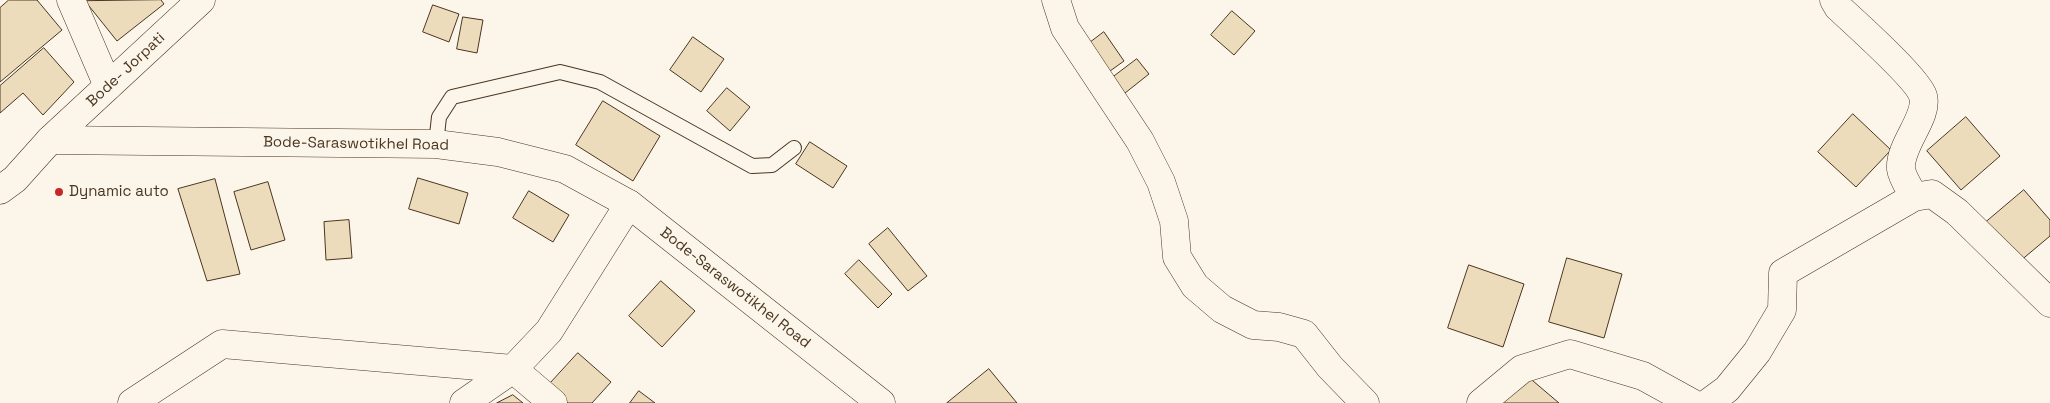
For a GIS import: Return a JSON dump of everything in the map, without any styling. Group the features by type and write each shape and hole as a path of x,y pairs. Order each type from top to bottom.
{"street":[{"path":"71,0 108,86"},
{"name":"Bode- Jorpati","path":"0,190 14,179 50,140 201,0"},
{"path":"1056,0 1065,28 1140,140 1161,182 1174,221 1177,257 1195,286 1222,309 1253,325 1279,328 1304,334 1330,367 1365,403"},
{"path":"1834,0 1838,7 1909,76 1923,96 1923,108 1907,142 1901,169 1914,197"},
{"name":"Bode-Saraswotikhel Road","path":"50,140 436,144 498,152 565,169 628,204 881,403"},
{"path":"1708,403 1727,389 1757,352 1782,310 1784,273 1914,197 1932,194 1957,212 2050,303"},
{"path":"464,403 512,369 549,331 628,204"},
{"path":"132,403 222,344 512,369 553,403"},
{"path":"1481,403 1522,369 1570,354 1643,376 1692,403"}],"lane":[{"path":"436,144 439,118 452,97 560,72 600,82 752,166 772,165 794,148"}],"building":[{"path":"9,0 37,0 62,30 0,82 0,8"},
{"path":"161,0 164,4 117,41 85,1"},
{"path":"433,5 459,14 449,42 423,32"},
{"path":"1232,11 1255,31 1234,55 1211,35"},
{"path":"463,17 483,20 477,53 457,49"},
{"path":"1104,32 1124,61 1103,76 1083,48"},
{"path":"693,37 724,59 701,92 670,70"},
{"path":"44,48 74,82 43,115 23,93 0,113 0,86"},
{"path":"1137,59 1149,74 1120,97 1108,81"},
{"path":"727,88 750,107 730,131 707,111"},
{"path":"603,101 660,136 633,181 576,145"},
{"path":"1853,114 1891,150 1856,187 1818,152"},
{"path":"1966,117 2000,156 1961,190 1927,151"},
{"path":"810,142 847,166 833,188 796,164"},
{"path":"418,178 468,193 459,224 409,209"},
{"path":"215,179 240,274 207,281 178,189"},
{"path":"268,182 285,240 251,250 234,192"},
{"path":"2024,190 2050,220 2050,236 2019,262 1985,223"},
{"path":"529,191 569,215 553,242 513,218"},
{"path":"349,220 352,258 326,260 324,222"},
{"path":"888,228 927,276 908,291 869,244"},
{"path":"1567,258 1622,274 1604,338 1549,322"},
{"path":"859,260 892,294 878,308 845,274"},
{"path":"1469,265 1524,284 1503,347 1448,328"},
{"path":"661,281 695,311 662,347 629,316"},
{"path":"578,353 611,382 592,403 563,403 546,388"},
{"path":"989,369 1017,403 947,403"},
{"path":"1526,375 1559,403 1503,403"},
{"path":"639,391 655,403 630,403"},
{"path":"513,395 523,403 497,403"}],"place":[{"name":"Dynamic auto","path":"59,192"}]}
